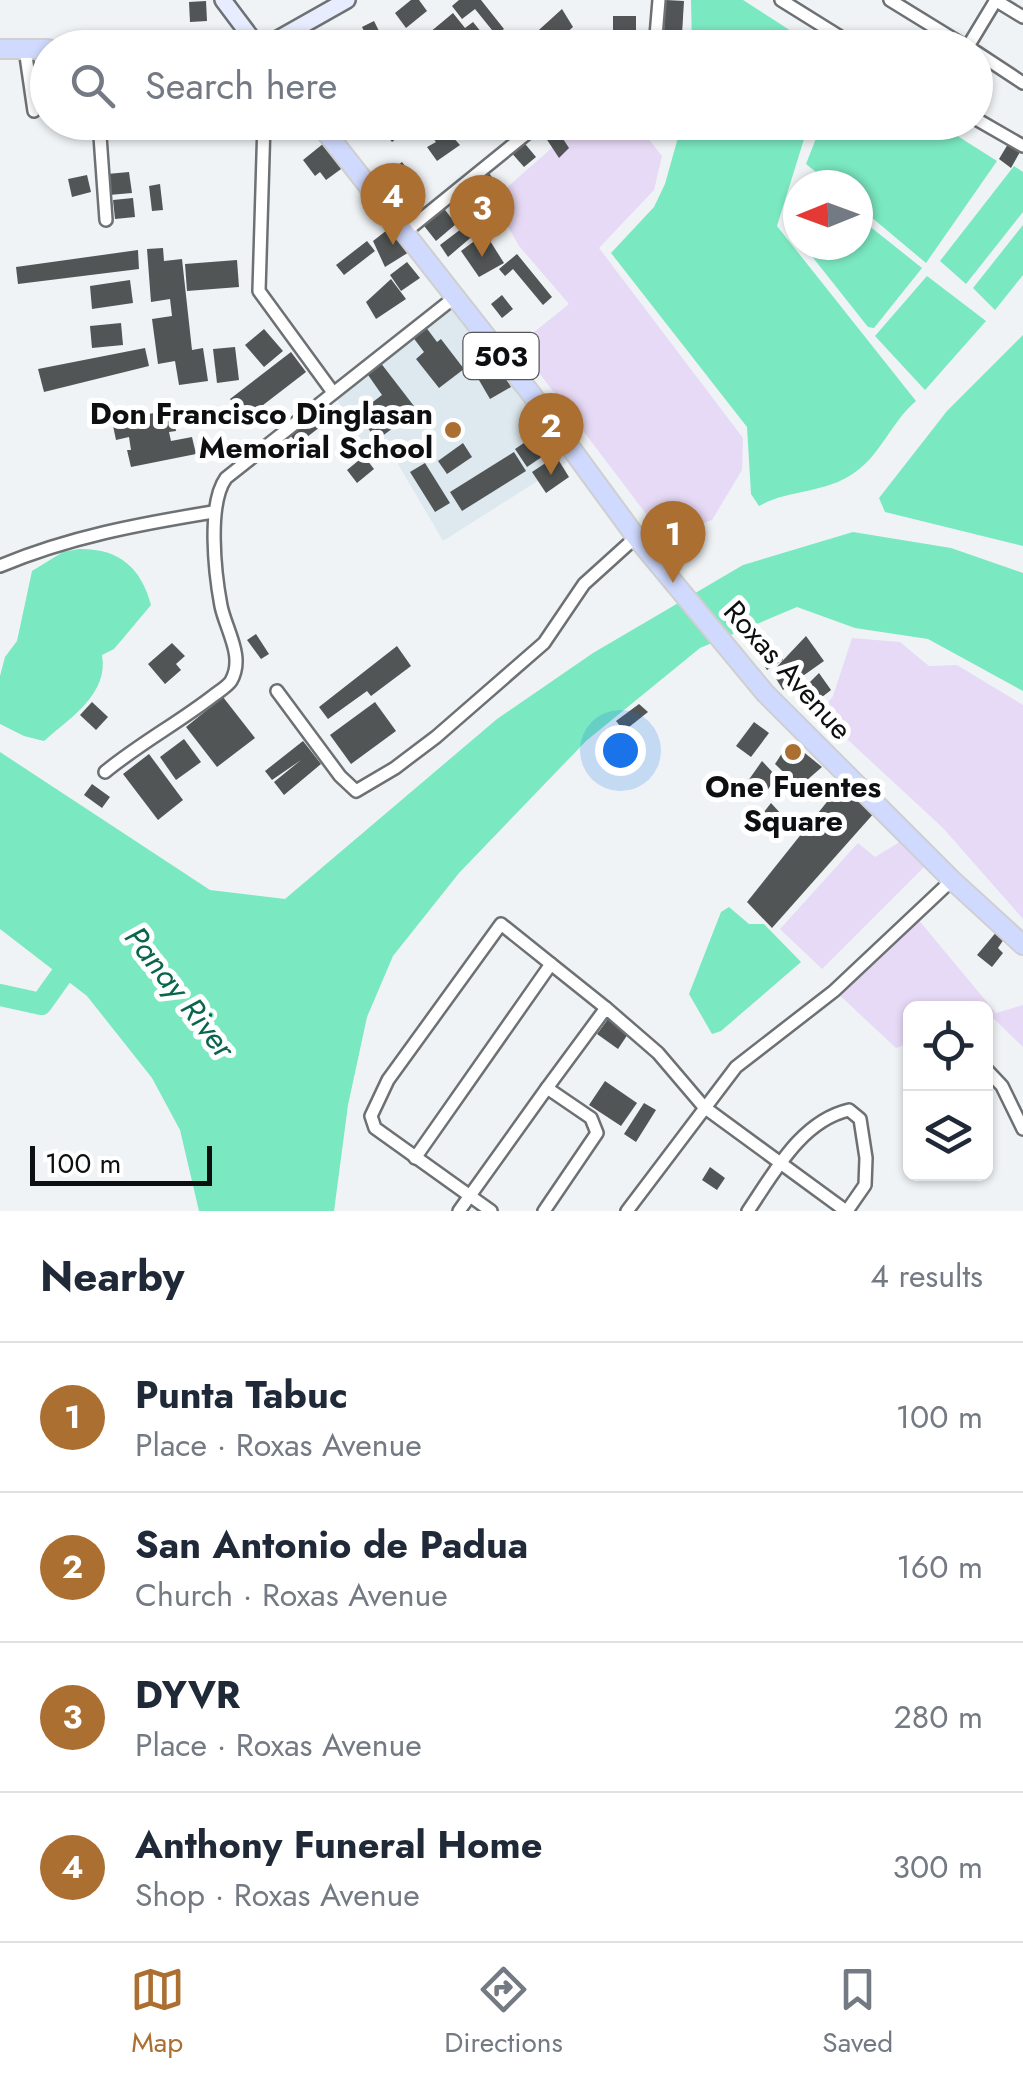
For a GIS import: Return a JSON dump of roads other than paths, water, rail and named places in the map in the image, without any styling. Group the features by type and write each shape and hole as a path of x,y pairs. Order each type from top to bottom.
{"main road":[{"path":"223,0 247,30"},
{"path":"293,30 347,0"},
{"path":"0,49 30,49"},
{"name":"Roxas Avenue","path":"332,140 456,297 636,537 765,692 952,880 1023,945"}],"street":[{"path":"656,30 659,0"},
{"path":"781,0 829,30"},
{"path":"890,0 940,30"},
{"path":"978,30 996,0 1023,17"},
{"path":"25,49 30,83"},
{"path":"993,63 1023,83"},
{"path":"993,129 1023,146"},
{"path":"100,140 106,220"},
{"path":"263,140 258,291 332,391"},
{"path":"404,233 519,140"},
{"path":"105,772 128,753 179,723 230,682 236,655 221,606 213,512 217,490 226,478 332,391 456,297"},
{"path":"0,566 39,549 108,529 213,512"},
{"path":"277,691 340,776 356,791 436,737 544,643 584,584 636,537"},
{"path":"627,1211 736,1067 834,991 952,880"},
{"path":"491,1211 372,1125 372,1116 388,1080 501,924 658,1053 704,1107 780,1164 847,1211 865,1185 860,1119 849,1110 814,1125 780,1164 748,1211"},
{"path":"416,1158 551,964"},
{"path":"459,1211 606,1008"},
{"path":"993,1076 1002,1086 1023,1129"},
{"path":"544,1211 594,1138 597,1127 591,1118 548,1088"}],"water":[{"path":"691,0 743,0 790,30 692,30"},
{"path":"677,140 804,140 794,170 783,170 783,207 777,226 783,234 783,260 804,260 916,401 863,466 843,480 759,506 751,494 747,427 611,253 654,207"},
{"path":"815,140 964,140 997,161 926,263 873,219 873,170 813,170 806,164"},
{"path":"1014,166 1023,172 1023,212 966,284 940,261"},
{"path":"1023,225 1023,275 995,310 973,288"},
{"path":"873,229 922,268 874,328 868,327 815,260 873,260"},
{"path":"927,276 986,321 925,390 875,336"},
{"path":"1023,335 1023,546 885,512 879,498 947,411"},
{"name":"Panay River","path":"853,532 951,548 1023,573 1023,691 928,639 855,628 797,607 700,648 586,741 459,873 393,956 367,1017 348,1105 334,1211 199,1211 180,1130 152,1078 87,996 0,929 0,752 210,890 285,899 497,719 593,653 743,565"},
{"path":"63,552 105,552 126,562 141,580 151,605 114,649 102,655 103,669 94,693 44,741 0,724 0,676 5,657 17,641 32,571"},
{"path":"729,907 749,924 764,924 801,962 721,1031 712,1034 689,994 721,912"}],"waterway":[{"path":"0,995 41,1004 82,956"}],"place":[{"name":"Anthony Funeral Home","path":"393,245"},
{"name":"DYVR","path":"482,257"},
{"name":"Don Francisco Dinglasan Memorial School","path":"453,430"},
{"name":"San Antonio de Padua","path":"551,475"},
{"name":"Punta Tabuc","path":"673,583"},
{"name":"One Fuentes Square","path":"793,752"}]}
